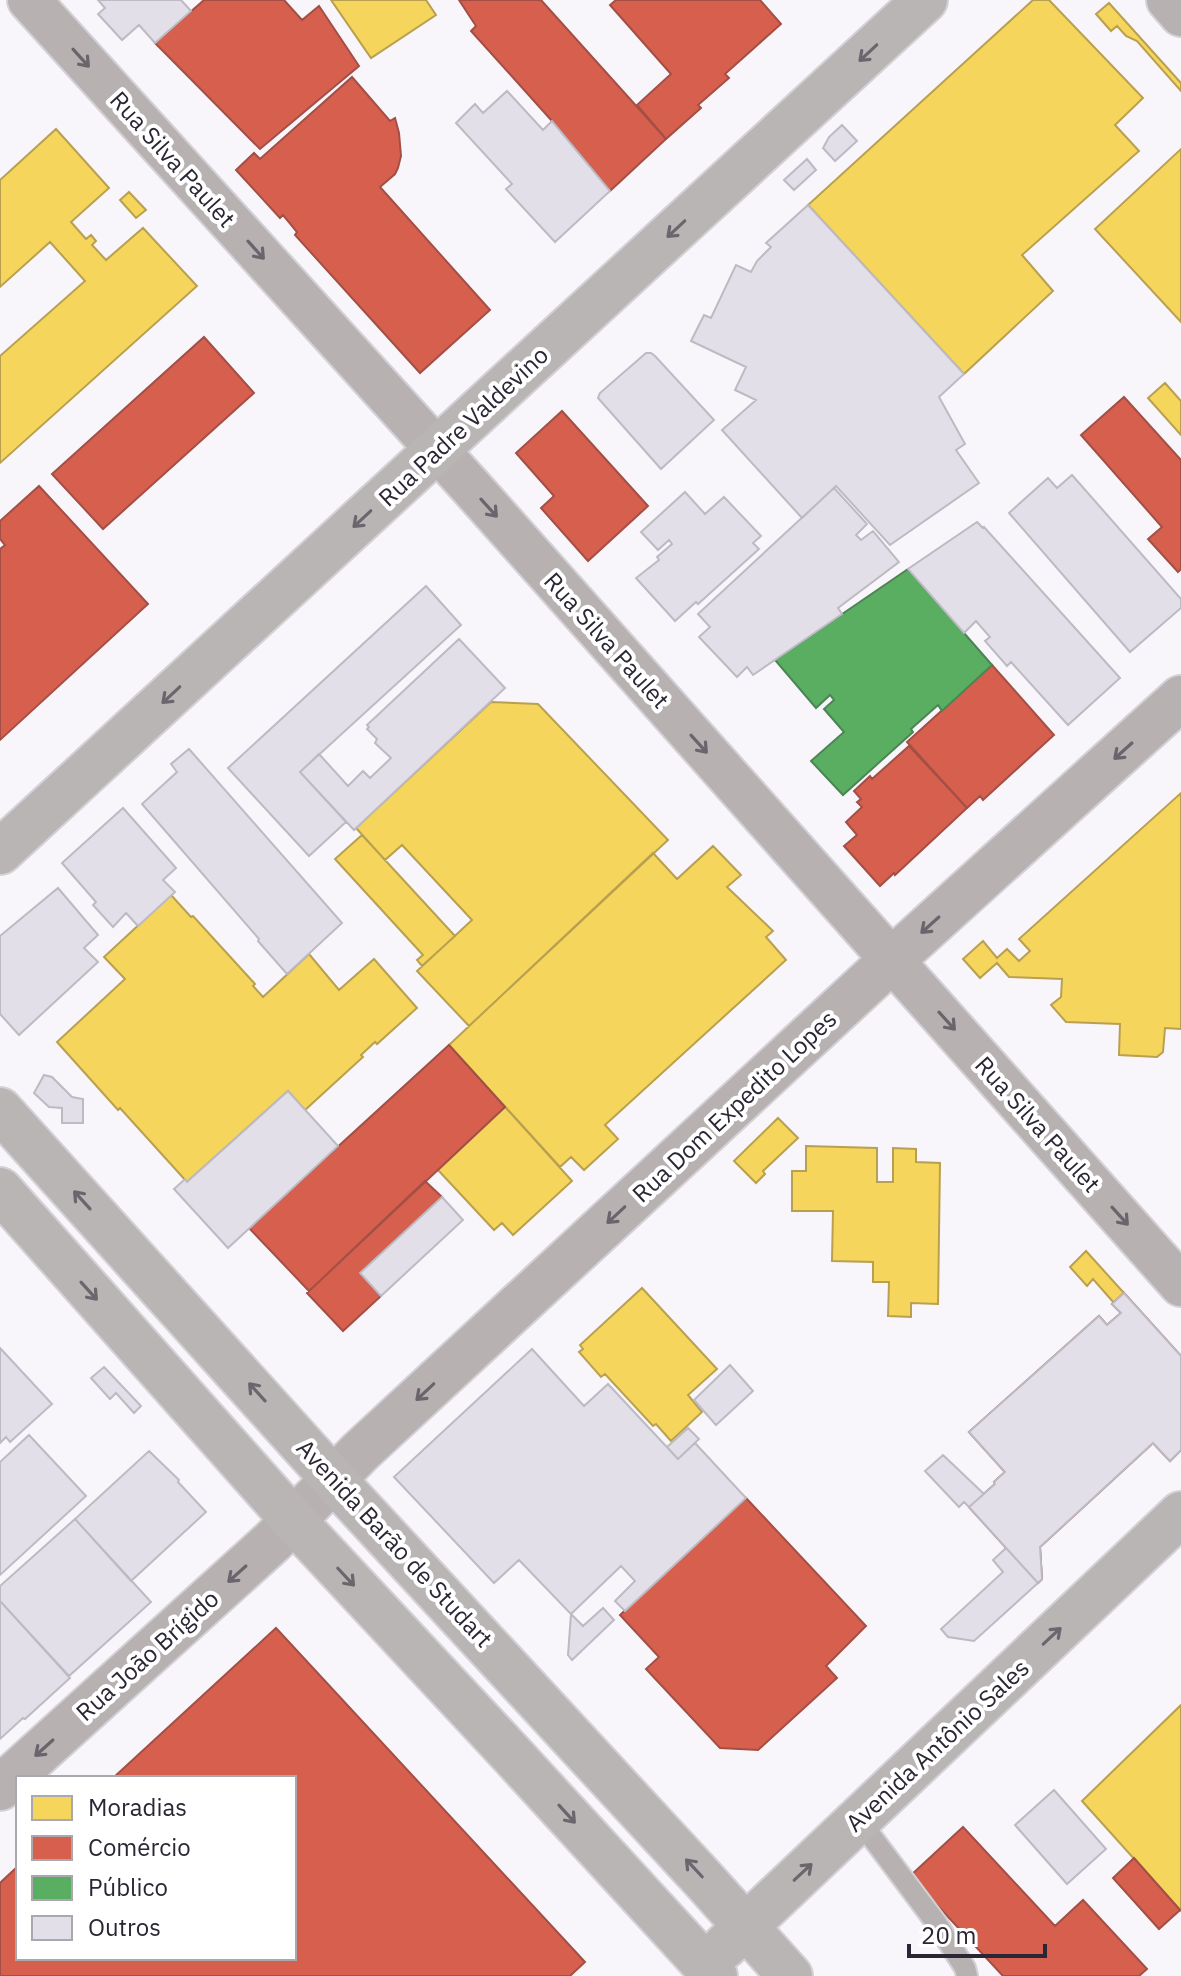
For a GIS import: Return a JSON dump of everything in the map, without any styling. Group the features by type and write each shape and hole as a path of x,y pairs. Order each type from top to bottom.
{"main road":[{"name":"Rua Padre Valdevino","path":"0,852 925,0"},
{"name":"Avenida Barão de Studart","path":"0,1110 333,1479 790,1976"},
{"path":"0,1190 293,1520 525,1768 704,1972"},
{"name":"Avenida Antônio Sales","path":"704,1972 746,1926 1181,1514"}],"street":[{"name":"Rua Silva Paulet","path":"29,0 437,450 1181,1285"},
{"path":"1168,0 1181,15"},
{"name":"Rua Dom Expedito Lopes","path":"293,1520 333,1479 893,959 1181,698"},
{"name":"Rua João Brígido","path":"0,1788 293,1520"}],"lane":[{"path":"859,1820 937,1924 967,1976"}],"building: Moradias":[{"path":"331,0 426,0 436,15 371,58"},
{"path":"1033,0 1049,0 1143,98 1115,125 1139,151 1022,255 1053,291 964,374 808,205"},
{"path":"1109,3 1181,83 1181,91 1137,41 1126,36 1117,26 1111,31 1096,14"},
{"path":"56,129 109,188 71,222 86,239 91,235 96,241 92,245 106,260 143,228 197,286 0,463 0,356 85,281 50,242 0,287 0,180"},
{"path":"1181,149 1181,322 1095,229"},
{"path":"129,192 146,210 136,218 120,200"},
{"path":"1165,383 1181,401 1181,435 1148,398"},
{"path":"491,702 538,704 668,840 469,1026 417,971 472,920 402,845 385,860 356,828"},
{"path":"1181,793 1181,1029 1165,1028 1163,1052 1157,1057 1119,1055 1120,1024 1066,1022 1051,1005 1061,997 1062,979 1009,977 997,963 980,978 963,959 983,941 997,958 1007,949 1019,961 1030,951 1019,939"},
{"path":"362,835 455,936 422,966 417,960 423,955 335,859"},
{"path":"713,846 741,875 727,887 773,931 766,937 786,960 605,1125 618,1139 584,1170 571,1157 560,1167 449,1045 653,853 677,879"},
{"path":"171,895 255,984 253,986 263,997 309,954 339,990 374,959 417,1008 377,1044 375,1042 305,1110 288,1091 187,1182 57,1042 125,979 104,957"},
{"path":"505,1107 572,1181 513,1235 502,1223 494,1230 438,1170"},
{"path":"778,1118 798,1138 763,1171 765,1174 756,1183 734,1161"},
{"path":"806,1146 877,1148 877,1182 893,1182 893,1148 916,1149 916,1162 940,1163 938,1304 911,1303 911,1317 888,1316 889,1282 873,1282 873,1262 832,1261 833,1211 792,1211 792,1171 806,1171"},
{"path":"1086,1251 1124,1293 1114,1303 1093,1279 1087,1286 1070,1267"},
{"path":"642,1288 717,1369 688,1395 702,1412 671,1441 605,1374 601,1377 579,1352 583,1349 580,1345"},
{"path":"1181,1705 1181,1911 1082,1801"}],"building: Comércio":[{"path":"204,0 284,0 302,20 319,6 359,66 260,149 155,43"},
{"path":"459,0 541,0 666,139 610,191 471,31 476,26"},
{"path":"616,0 760,0 781,24 725,74 729,78 666,139 637,105 671,74 610,5"},
{"path":"352,77 390,121 395,118 399,133 401,156 398,168 380,187 490,310 420,373 295,235 297,232 283,215 280,218 236,170 254,153 260,159"},
{"path":"204,337 254,393 103,529 52,474"},
{"path":"1124,397 1181,460 1181,569 1178,572 1148,539 1162,527 1081,435"},
{"path":"562,411 648,506 588,561 541,508 554,496 516,453"},
{"path":"39,486 148,604 0,740 0,549 5,545 0,539 0,521"},
{"path":"992,665 1054,735 983,800 980,796 967,808 907,742"},
{"path":"909,746 967,808 880,886 844,846 857,835 846,822 862,807 857,802 861,799 854,791"},
{"path":"449,1045 505,1107 309,1291 249,1228"},
{"path":"425,1181 442,1197 360,1273 381,1296 343,1331 307,1293"},
{"path":"1124,1293 1181,1356 1181,1450 1170,1461 1153,1443 1040,1547 1042,1579 1038,1583 969,1507 1005,1472 969,1432 1099,1316 1107,1325 1121,1313 1112,1304"},
{"path":"746,1498 866,1626 826,1666 837,1678 758,1750 720,1748 646,1669 659,1657 620,1615"},
{"path":"276,1628 585,1962 570,1976 0,1976 0,1883 16,1868 16,1960 296,1960 296,1776 115,1776"},
{"path":"963,1827 1055,1926 1083,1900 1147,1969 1139,1976 1003,1976 910,1876"},
{"path":"1134,1858 1180,1910 1159,1929 1113,1878"}],"building: Público":[{"path":"908,569 992,665 942,711 938,705 911,729 913,732 843,795 811,761 844,732 824,709 834,700 830,695 816,708 775,660"}],"building: Outros":[{"path":"98,0 181,0 191,11 155,43 139,25 122,40 98,14 105,8"},
{"path":"507,91 543,130 552,121 610,191 555,242 506,189 512,184 456,123 475,104 483,113"},
{"path":"842,125 857,141 835,161 823,148"},
{"path":"807,159 816,170 794,190 784,180"},
{"path":"808,205 964,374 939,397 965,444 956,450 979,483 890,545 836,486 802,518 722,430 756,400 735,390 746,367 691,341 704,315 711,318 736,265 751,272 771,247 766,243"},
{"path":"646,353 655,356 714,420 661,469 598,398"},
{"path":"1072,475 1181,599 1181,608 1130,652 1009,513 1048,478 1057,488"},
{"path":"834,488 867,524 856,535 861,540 873,531 899,562 838,608 842,614 753,675 747,667 737,677 699,637 710,627 698,614"},
{"path":"685,492 705,514 724,497 761,536 753,543 759,549 675,621 636,578 659,560 657,557 672,544 669,540 658,550 641,532"},
{"path":"977,522 1120,678 1068,725 1011,662 1007,666 985,641 990,637 976,621 964,633 908,569"},
{"path":"426,586 461,625 300,772 346,822 309,856 228,768"},
{"path":"459,639 505,688 354,830 300,772 319,754 348,786 363,771 370,778 391,758 375,743 377,739 367,725"},
{"path":"189,749 342,923 287,974 142,804 177,772 171,764"},
{"path":"123,808 176,868 163,880 175,892 138,926 126,913 113,927 62,863"},
{"path":"58,888 98,935 84,948 98,962 19,1035 0,1014 0,936"},
{"path":"44,1075 52,1077 72,1097 83,1099 83,1123 62,1123 62,1108 49,1107 34,1093"},
{"path":"288,1091 338,1146 228,1248 174,1189 185,1179 187,1182"},
{"path":"442,1197 463,1220 381,1296 360,1273"},
{"path":"1124,1293 1181,1356 1181,1450 1170,1461 1153,1443 1040,1547 1042,1579 1038,1583 969,1507 1005,1472 969,1432 1099,1316 1107,1325 1121,1313 1112,1304"},
{"path":"0,1348 52,1404 10,1442 6,1437 0,1443"},
{"path":"532,1349 584,1406 608,1384 678,1459 695,1443 746,1498 625,1611 615,1601 635,1581 621,1566 571,1614 519,1560 494,1583 394,1477"},
{"path":"730,1365 753,1391 716,1425 694,1400"},
{"path":"104,1367 141,1406 134,1413 116,1393 110,1399 91,1378"},
{"path":"688,1428 699,1439 678,1459 667,1447"},
{"path":"29,1435 86,1496 0,1575 0,1462"},
{"path":"149,1451 206,1512 131,1581 75,1519"},
{"path":"943,1455 984,1494 969,1507 964,1502 959,1507 925,1471"},
{"path":"75,1519 151,1602 69,1676 0,1601 0,1586"},
{"path":"1006,1548 1038,1583 974,1641 948,1637 941,1629 1003,1572 993,1560"},
{"path":"0,1601 70,1678 0,1739"},
{"path":"603,1608 614,1620 572,1660 568,1655 571,1614 583,1626"},
{"path":"1054,1790 1106,1849 1067,1884 1015,1825"}]}
